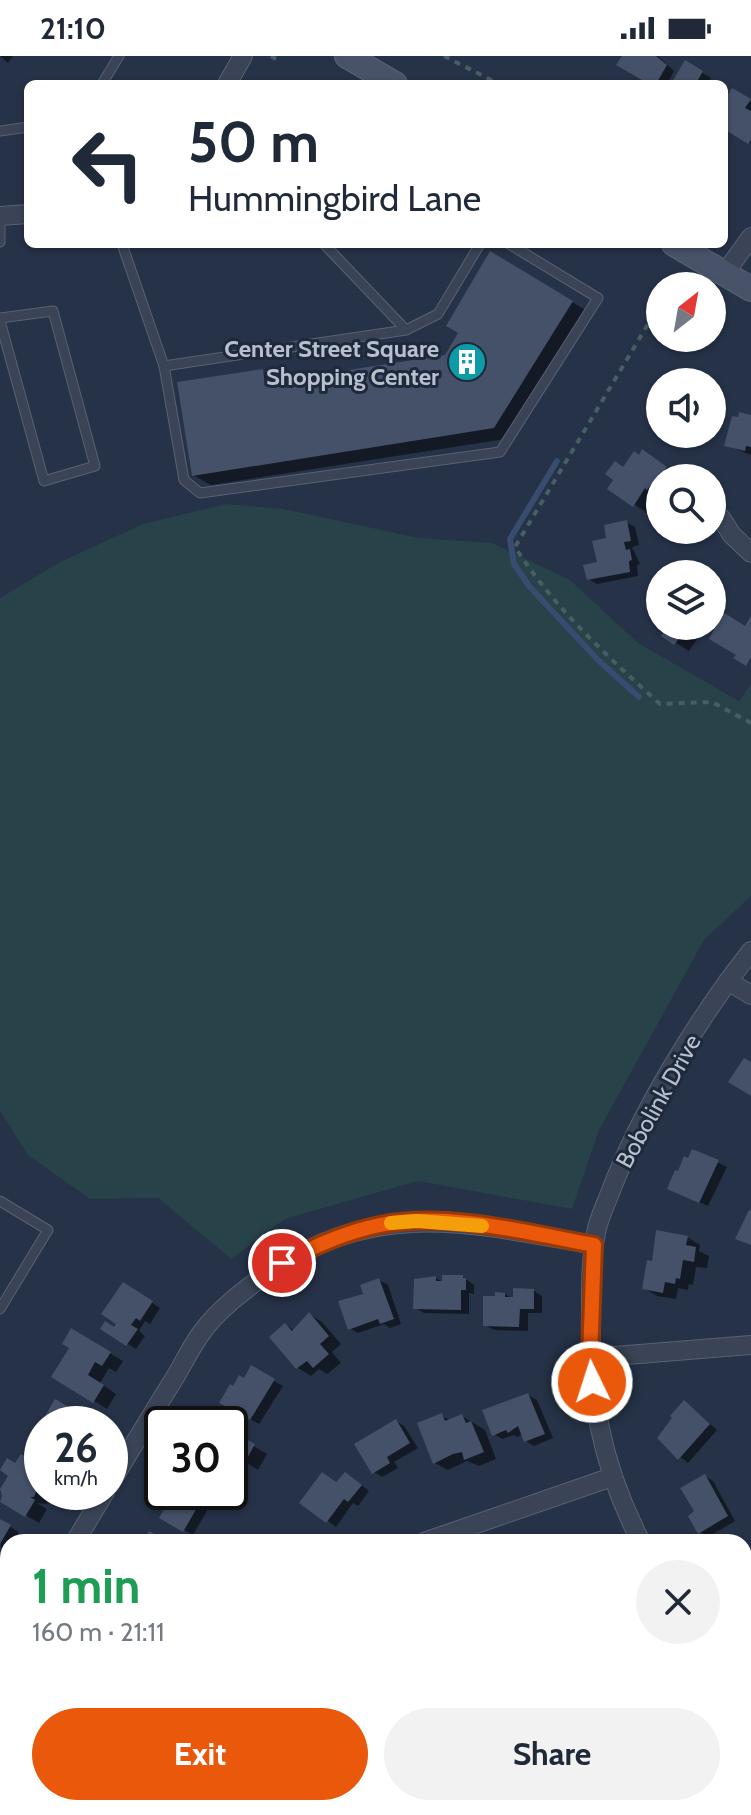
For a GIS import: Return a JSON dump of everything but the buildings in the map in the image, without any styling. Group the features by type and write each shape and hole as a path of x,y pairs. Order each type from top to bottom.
{"street":[{"path":"229,80 243,56"},
{"path":"347,56 388,80"},
{"path":"0,216 24,214"},
{"path":"726,272 751,237"},
{"path":"681,248 723,272"},
{"path":"726,274 751,289"},
{"path":"726,526 751,553"},
{"name":"Bobolink Drive","path":"637,1534 612,1477 598,1431 590,1358 596,1232 627,1148 700,1023 751,951"},
{"path":"728,981 751,995"},
{"path":"128,1454 203,1331 243,1291 282,1263 316,1245 382,1224 417,1221 486,1226 594,1245"},
{"path":"590,1358 751,1345"},
{"path":"447,1534 612,1477"},
{"path":"80,1534 94,1510"}],"lane":[{"path":"104,80 119,56"},
{"path":"0,131 24,128"},
{"path":"0,216 0,242"},
{"path":"124,248 164,366 184,480 200,493 500,452 598,298 516,248"},
{"path":"328,248 406,330"},
{"path":"164,366 406,330 438,314 478,248"},
{"path":"53,311 95,466 44,481 0,320 53,311"},
{"path":"0,1201 48,1230 0,1309"}],"path":[{"path":"444,56 491,80"},
{"path":"646,327 515,547 538,583 583,634 660,704 712,702 751,723"}],"green space":[{"path":"226,504 284,509 419,538 492,543 570,580 638,643 739,701 751,684 751,896 704,940 599,1130 572,1209 418,1181 285,1219 231,1259 158,1198 90,1199 28,1155 0,1111 0,598 60,562 143,524"}],"waterway":[{"path":"557,461 510,539 514,564 529,586 598,660 639,697"}],"slow traffic":[{"path":"391,1223 417,1221 482,1226"}],"place":[{"name":"Center Street Square Shopping Center","path":"467,362"}],"route":[{"path":"282,1263 348,1233 382,1224 417,1221 486,1226 594,1245 591,1273 592,1382"}]}
